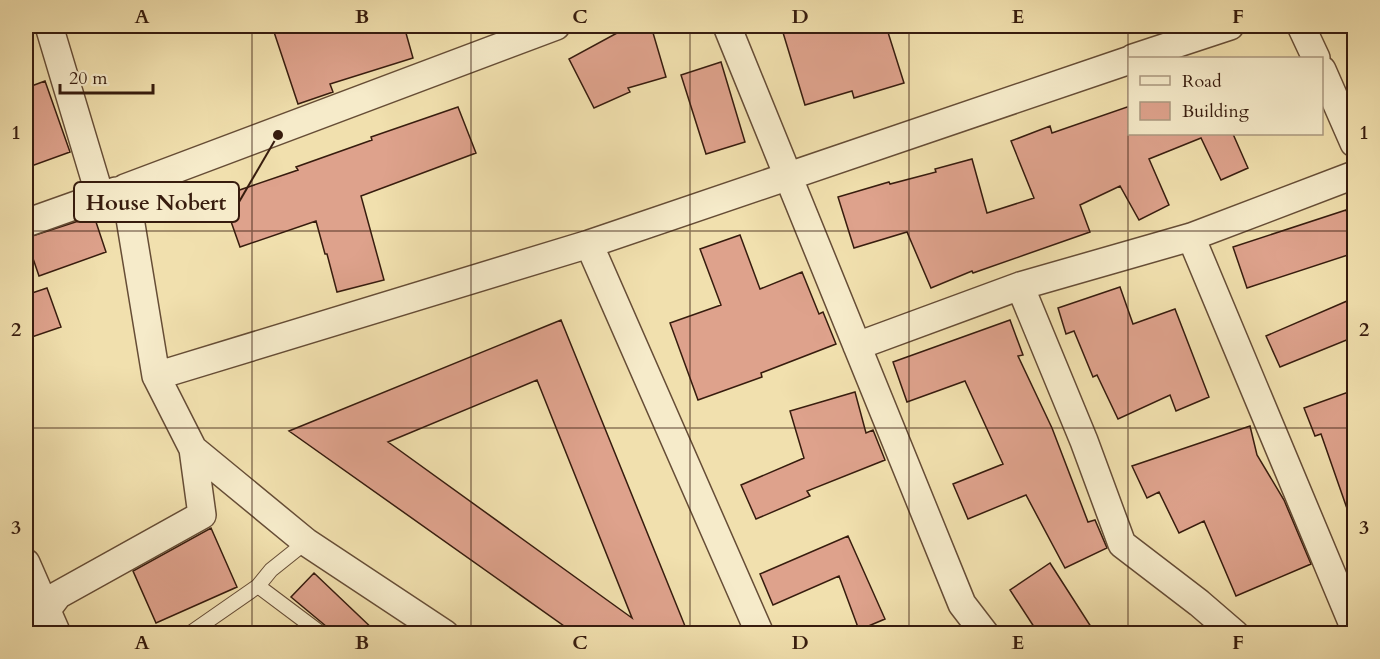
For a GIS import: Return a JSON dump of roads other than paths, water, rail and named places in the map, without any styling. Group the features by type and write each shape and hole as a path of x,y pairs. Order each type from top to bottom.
{"street":[{"path":"49,26 113,192 156,376 193,449 202,515 58,595 52,622"},
{"path":"26,223 556,26"},
{"path":"727,26 962,604 985,633"},
{"path":"1137,57 1230,26"},
{"path":"1301,26 1316,57"},
{"path":"156,376 589,244 1128,60"},
{"path":"1323,72 1354,143"},
{"path":"857,346 1020,286 1191,237 1354,175"},
{"path":"1191,237 1354,627"},
{"path":"589,244 760,633"},
{"path":"1020,286 1084,441 1122,544 1235,633"},
{"path":"193,449 306,542 445,633"},
{"path":"26,563 52,622"},
{"path":"26,631 36,624 52,622"}],"lane":[{"path":"189,633 258,586 272,570 306,542"},
{"path":"258,586 322,633"}],"place":[{"name":"House Nobert","path":"278,135"}]}
